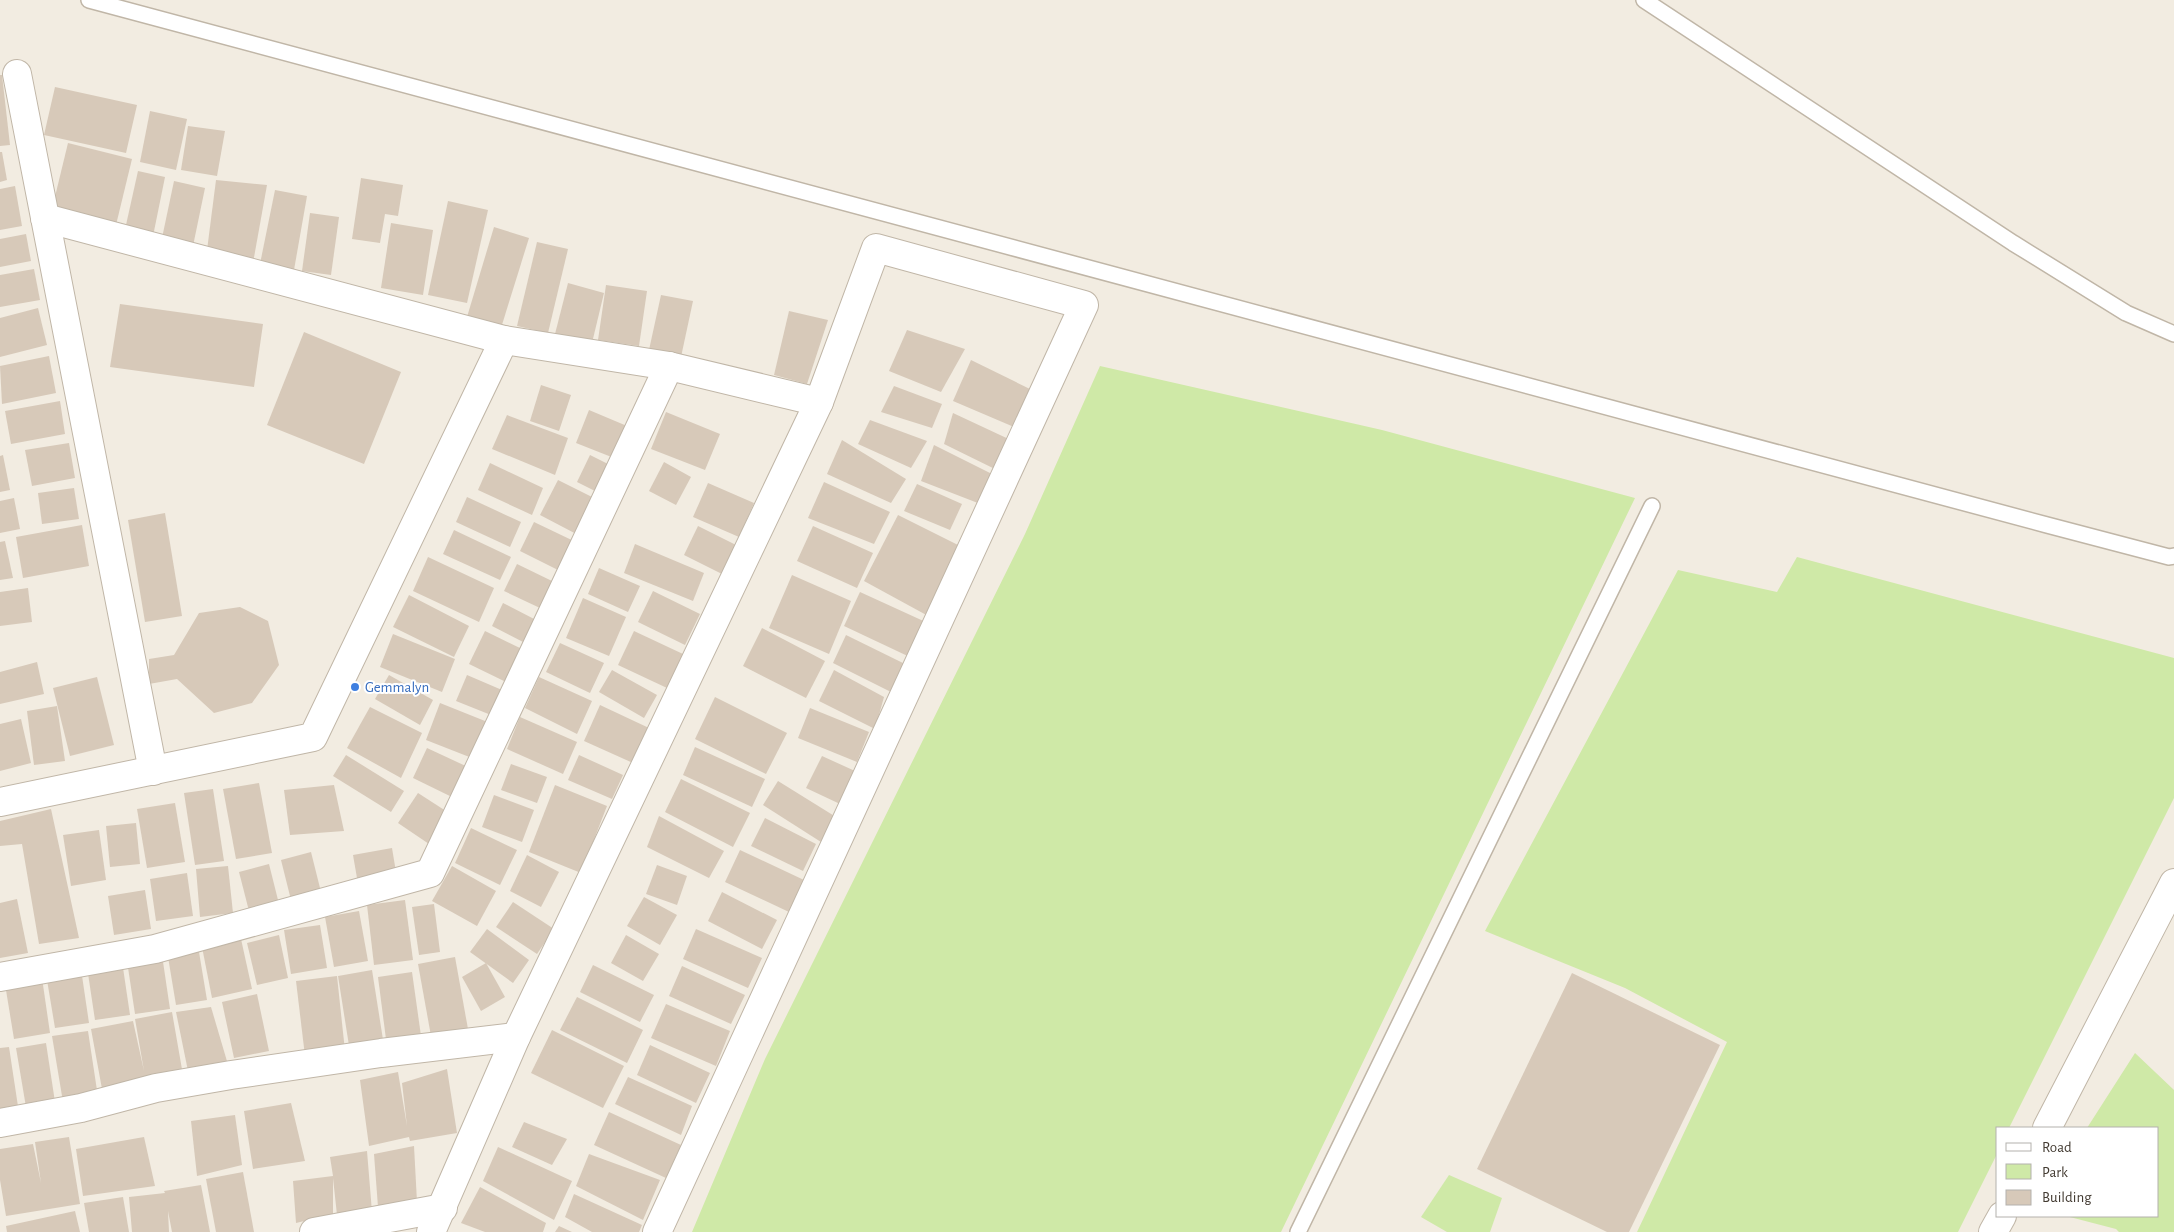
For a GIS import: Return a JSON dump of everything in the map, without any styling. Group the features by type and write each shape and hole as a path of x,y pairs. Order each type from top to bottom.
{"street":[{"path":"17,74 153,771"},
{"path":"44,218 504,340 669,366 819,402"},
{"path":"431,1232 516,1037 819,402 876,248 1084,304 657,1232"},
{"path":"0,800 153,771 313,737 504,340"},
{"path":"0,976 155,949 430,873 669,366"},
{"path":"2048,1127 2166,920 2174,883"},
{"path":"0,1123 81,1108 156,1088 231,1075 381,1053 516,1037"},
{"path":"314,1232 443,1208"},
{"path":"1993,1232 2001,1217"}],"lane":[{"path":"89,0 2037,522 2169,557 2174,556"},
{"path":"1644,0 2013,243 2126,313 2174,334"},
{"path":"1298,1232 1652,506"}],"green space":[{"path":"1100,366 1382,430 1635,498 1281,1232 692,1232 765,1059 1025,534"},
{"path":"1797,557 2174,658 2174,798 2010,1127 1996,1127 1996,1156 1958,1232 1637,1232 1727,1042 1625,988 1485,931 1678,570 1777,592"},
{"path":"2135,1053 2174,1090 2174,1232 2119,1232 2116,1229 2070,1217 2159,1217 2159,1127 2088,1127"},
{"path":"1449,1175 1502,1198 1490,1232 1447,1232 1421,1217"}],"building":[{"path":"0,75 2,75 10,145 0,146"},
{"path":"55,87 137,105 126,153 44,135"},
{"path":"150,111 187,119 176,170 140,162"},
{"path":"188,126 225,131 217,176 181,170"},
{"path":"68,143 132,159 116,225 52,209"},
{"path":"0,152 2,152 7,180 0,182"},
{"path":"138,171 165,177 152,241 124,234"},
{"path":"361,178 403,185 398,216 385,214 380,243 352,239"},
{"path":"216,180 267,185 253,263 206,258"},
{"path":"174,181 205,188 193,246 162,238"},
{"path":"15,186 22,226 0,230 0,189"},
{"path":"275,190 307,196 294,270 260,264"},
{"path":"448,201 488,210 467,303 428,295"},
{"path":"310,213 339,217 331,275 302,271"},
{"path":"391,223 433,230 423,295 381,288"},
{"path":"494,227 529,238 501,328 467,317"},
{"path":"26,234 31,261 0,267 0,239"},
{"path":"537,242 568,249 548,333 517,326"},
{"path":"34,269 40,300 0,307 0,275"},
{"path":"568,283 604,293 592,343 555,334"},
{"path":"606,285 647,291 639,346 598,340"},
{"path":"661,295 693,301 681,357 649,350"},
{"path":"120,304 263,324 254,387 110,367"},
{"path":"38,308 47,345 0,357 0,318"},
{"path":"789,311 828,320 807,384 774,375"},
{"path":"907,330 965,349 941,392 889,371"},
{"path":"304,332 401,372 364,464 267,425"},
{"path":"49,356 56,393 2,404 0,366"},
{"path":"971,360 1032,390 1014,427 953,401"},
{"path":"541,385 571,395 559,431 530,421"},
{"path":"894,386 942,404 932,428 881,412"},
{"path":"60,401 65,434 11,444 5,411"},
{"path":"589,410 627,426 614,458 576,443"},
{"path":"666,412 720,434 705,470 651,449"},
{"path":"953,413 1015,442 1005,474 944,444"},
{"path":"507,415 568,438 555,475 492,449"},
{"path":"870,420 927,441 911,468 858,444"},
{"path":"842,440 906,479 891,503 827,474"},
{"path":"69,443 75,478 32,486 25,450"},
{"path":"934,445 996,476 983,505 921,481"},
{"path":"3,455 10,490 0,492 0,456"},
{"path":"590,455 612,466 599,493 577,482"},
{"path":"664,462 691,477 676,505 649,491"},
{"path":"490,463 543,488 532,515 478,490"},
{"path":"558,480 600,501 582,537 540,515"},
{"path":"824,482 890,512 874,544 808,518"},
{"path":"708,483 754,503 739,537 693,517"},
{"path":"917,484 962,504 950,530 904,511"},
{"path":"74,488 79,519 42,524 38,493"},
{"path":"467,497 521,522 510,547 456,522"},
{"path":"14,498 20,529 0,533 0,501"},
{"path":"165,513 182,616 145,622 128,520"},
{"path":"898,515 962,547 930,617 864,581"},
{"path":"534,522 580,544 566,574 520,551"},
{"path":"82,525 89,566 23,578 16,537"},
{"path":"698,526 738,546 724,575 684,555"},
{"path":"813,526 873,553 857,588 797,561"},
{"path":"454,530 511,557 500,580 443,554"},
{"path":"5,541 13,578 0,580 0,542"},
{"path":"635,544 704,573 693,601 624,573"},
{"path":"428,557 494,588 479,622 413,591"},
{"path":"517,564 552,581 540,608 504,591"},
{"path":"599,568 640,586 628,612 588,594"},
{"path":"792,575 851,601 829,654 769,628"},
{"path":"28,588 32,622 0,626 0,592"},
{"path":"653,591 700,614 685,645 638,622"},
{"path":"860,592 930,624 914,659 844,626"},
{"path":"409,595 469,626 454,657 393,627"},
{"path":"583,598 626,617 609,656 566,638"},
{"path":"503,603 538,621 527,644 492,626"},
{"path":"240,607 268,621 279,665 252,703 214,713 177,679 149,684 149,659 174,655 199,613"},
{"path":"762,628 825,661 806,698 743,666"},
{"path":"485,631 522,649 506,682 469,664"},
{"path":"634,631 683,654 667,688 618,665"},
{"path":"393,634 455,659 442,692 380,667"},
{"path":"846,635 905,664 891,692 833,663"},
{"path":"560,643 604,663 590,693 546,672"},
{"path":"37,662 44,694 0,704 0,672"},
{"path":"612,670 657,695 644,718 599,692"},
{"path":"834,670 884,697 875,729 819,701"},
{"path":"389,675 433,700 420,725 375,699"},
{"path":"467,675 502,690 491,715 456,701"},
{"path":"97,677 114,745 70,756 53,688"},
{"path":"539,677 592,701 577,734 525,708"},
{"path":"715,697 787,733 766,774 695,739"},
{"path":"440,703 490,723 477,760 426,740"},
{"path":"600,705 649,728 633,763 584,741"},
{"path":"57,706 65,761 34,765 27,711"},
{"path":"370,707 422,733 401,778 347,748"},
{"path":"810,708 869,732 857,762 798,738"},
{"path":"520,717 577,742 563,774 507,749"},
{"path":"21,719 31,763 0,771 0,724"},
{"path":"695,747 765,779 752,807 683,775"},
{"path":"427,748 470,768 456,799 413,778"},
{"path":"346,755 404,791 391,812 333,776"},
{"path":"579,755 623,775 612,799 568,780"},
{"path":"822,756 855,771 840,804 806,788"},
{"path":"511,764 547,777 537,803 501,790"},
{"path":"681,779 750,813 733,847 665,812"},
{"path":"778,781 836,817 821,842 763,805"},
{"path":"259,783 272,853 236,859 223,789"},
{"path":"334,785 344,831 290,835 284,790"},
{"path":"555,785 607,806 581,873 529,852"},
{"path":"213,789 224,861 195,865 184,793"},
{"path":"418,793 449,813 429,844 398,823"},
{"path":"494,795 534,810 522,842 482,827"},
{"path":"175,803 185,862 147,868 137,809"},
{"path":"51,809 79,938 39,944 22,844 0,846 0,821"},
{"path":"659,816 724,851 709,878 647,847"},
{"path":"765,818 816,844 803,871 751,846"},
{"path":"136,823 140,864 110,867 106,826"},
{"path":"471,828 517,850 500,885 455,863"},
{"path":"99,830 106,880 71,886 63,835"},
{"path":"392,848 396,872 357,878 353,855"},
{"path":"740,850 804,880 789,912 725,882"},
{"path":"311,852 321,892 291,900 281,860"},
{"path":"527,855 559,872 541,907 510,891"},
{"path":"269,864 279,904 249,911 239,872"},
{"path":"657,865 687,876 677,905 646,894"},
{"path":"228,866 233,913 200,917 196,869"},
{"path":"452,866 496,891 477,926 432,901"},
{"path":"187,873 193,916 156,921 150,879"},
{"path":"145,890 151,929 114,935 108,896"},
{"path":"722,892 777,920 762,949 708,921"},
{"path":"644,897 677,915 660,945 627,926"},
{"path":"17,899 28,953 0,958 0,903"},
{"path":"405,900 413,960 374,965 367,905"},
{"path":"513,902 554,929 537,954 496,927"},
{"path":"434,904 440,952 419,955 412,907"},
{"path":"359,911 368,961 334,967 325,917"},
{"path":"320,925 327,968 291,974 284,930"},
{"path":"487,929 529,960 513,983 470,952"},
{"path":"696,929 762,958 748,988 683,959"},
{"path":"279,935 288,978 257,985 247,943"},
{"path":"626,935 659,954 643,981 611,963"},
{"path":"241,939 252,989 212,998 202,947"},
{"path":"199,952 207,1000 176,1005 168,957"},
{"path":"162,955 170,1009 135,1014 127,961"},
{"path":"455,957 468,1029 431,1036 418,964"},
{"path":"122,961 130,1015 95,1020 87,967"},
{"path":"486,963 505,997 481,1011 462,977"},
{"path":"593,965 654,995 640,1022 580,992"},
{"path":"682,966 745,995 731,1024 669,996"},
{"path":"81,969 89,1023 55,1028 46,974"},
{"path":"372,970 384,1046 350,1052 338,976"},
{"path":"412,972 422,1043 387,1047 378,977"},
{"path":"1572,973 1720,1045 1629,1232 1607,1232 1477,1169"},
{"path":"337,976 345,1051 305,1056 296,981"},
{"path":"42,978 50,1033 14,1039 5,984"},
{"path":"257,994 269,1051 234,1058 222,1002"},
{"path":"577,997 643,1030 627,1063 560,1030"},
{"path":"666,1004 730,1031 716,1066 651,1038"},
{"path":"211,1007 229,1068 188,1071 176,1012"},
{"path":"172,1012 183,1075 102,1089 91,1029 133,1021 144,1071 135,1019"},
{"path":"552,1030 624,1066 603,1108 531,1073"},
{"path":"88,1031 98,1097 63,1102 52,1036"},
{"path":"46,1043 55,1102 26,1107 16,1048"},
{"path":"650,1045 710,1073 696,1103 637,1075"},
{"path":"9,1047 19,1113 0,1116 0,1048"},
{"path":"447,1069 457,1133 410,1141 409,1137 369,1146 360,1080 398,1072 407,1126 402,1083"},
{"path":"628,1077 692,1106 681,1135 615,1104"},
{"path":"291,1103 305,1161 253,1169 244,1111"},
{"path":"609,1112 681,1145 666,1178 594,1145"},
{"path":"235,1115 242,1165 197,1176 191,1121"},
{"path":"524,1122 567,1139 552,1165 512,1147"},
{"path":"69,1137 80,1204 6,1216 0,1180 0,1149 33,1144 41,1183 35,1142"},
{"path":"144,1137 155,1186 83,1196 76,1149"},
{"path":"414,1146 417,1202 378,1207 374,1154"},
{"path":"498,1147 572,1181 554,1220 483,1181"},
{"path":"367,1151 372,1212 337,1215 333,1178 333,1214 296,1223 293,1181 333,1176 330,1157"},
{"path":"589,1154 660,1180 643,1220 576,1186"},
{"path":"243,1172 254,1232 216,1232 206,1179"},
{"path":"201,1185 210,1232 172,1232 168,1211 169,1232 132,1232 129,1197 165,1193 164,1191"},
{"path":"480,1187 546,1223 543,1232 485,1232 461,1223"},
{"path":"574,1194 642,1225 639,1232 592,1232 565,1217"},
{"path":"123,1197 129,1232 89,1232 84,1203"},
{"path":"75,1211 80,1232 7,1232 6,1226"},
{"path":"559,1226 572,1232 555,1232"}],"place":[{"name":"Gemmalyn","path":"355,687"}]}
